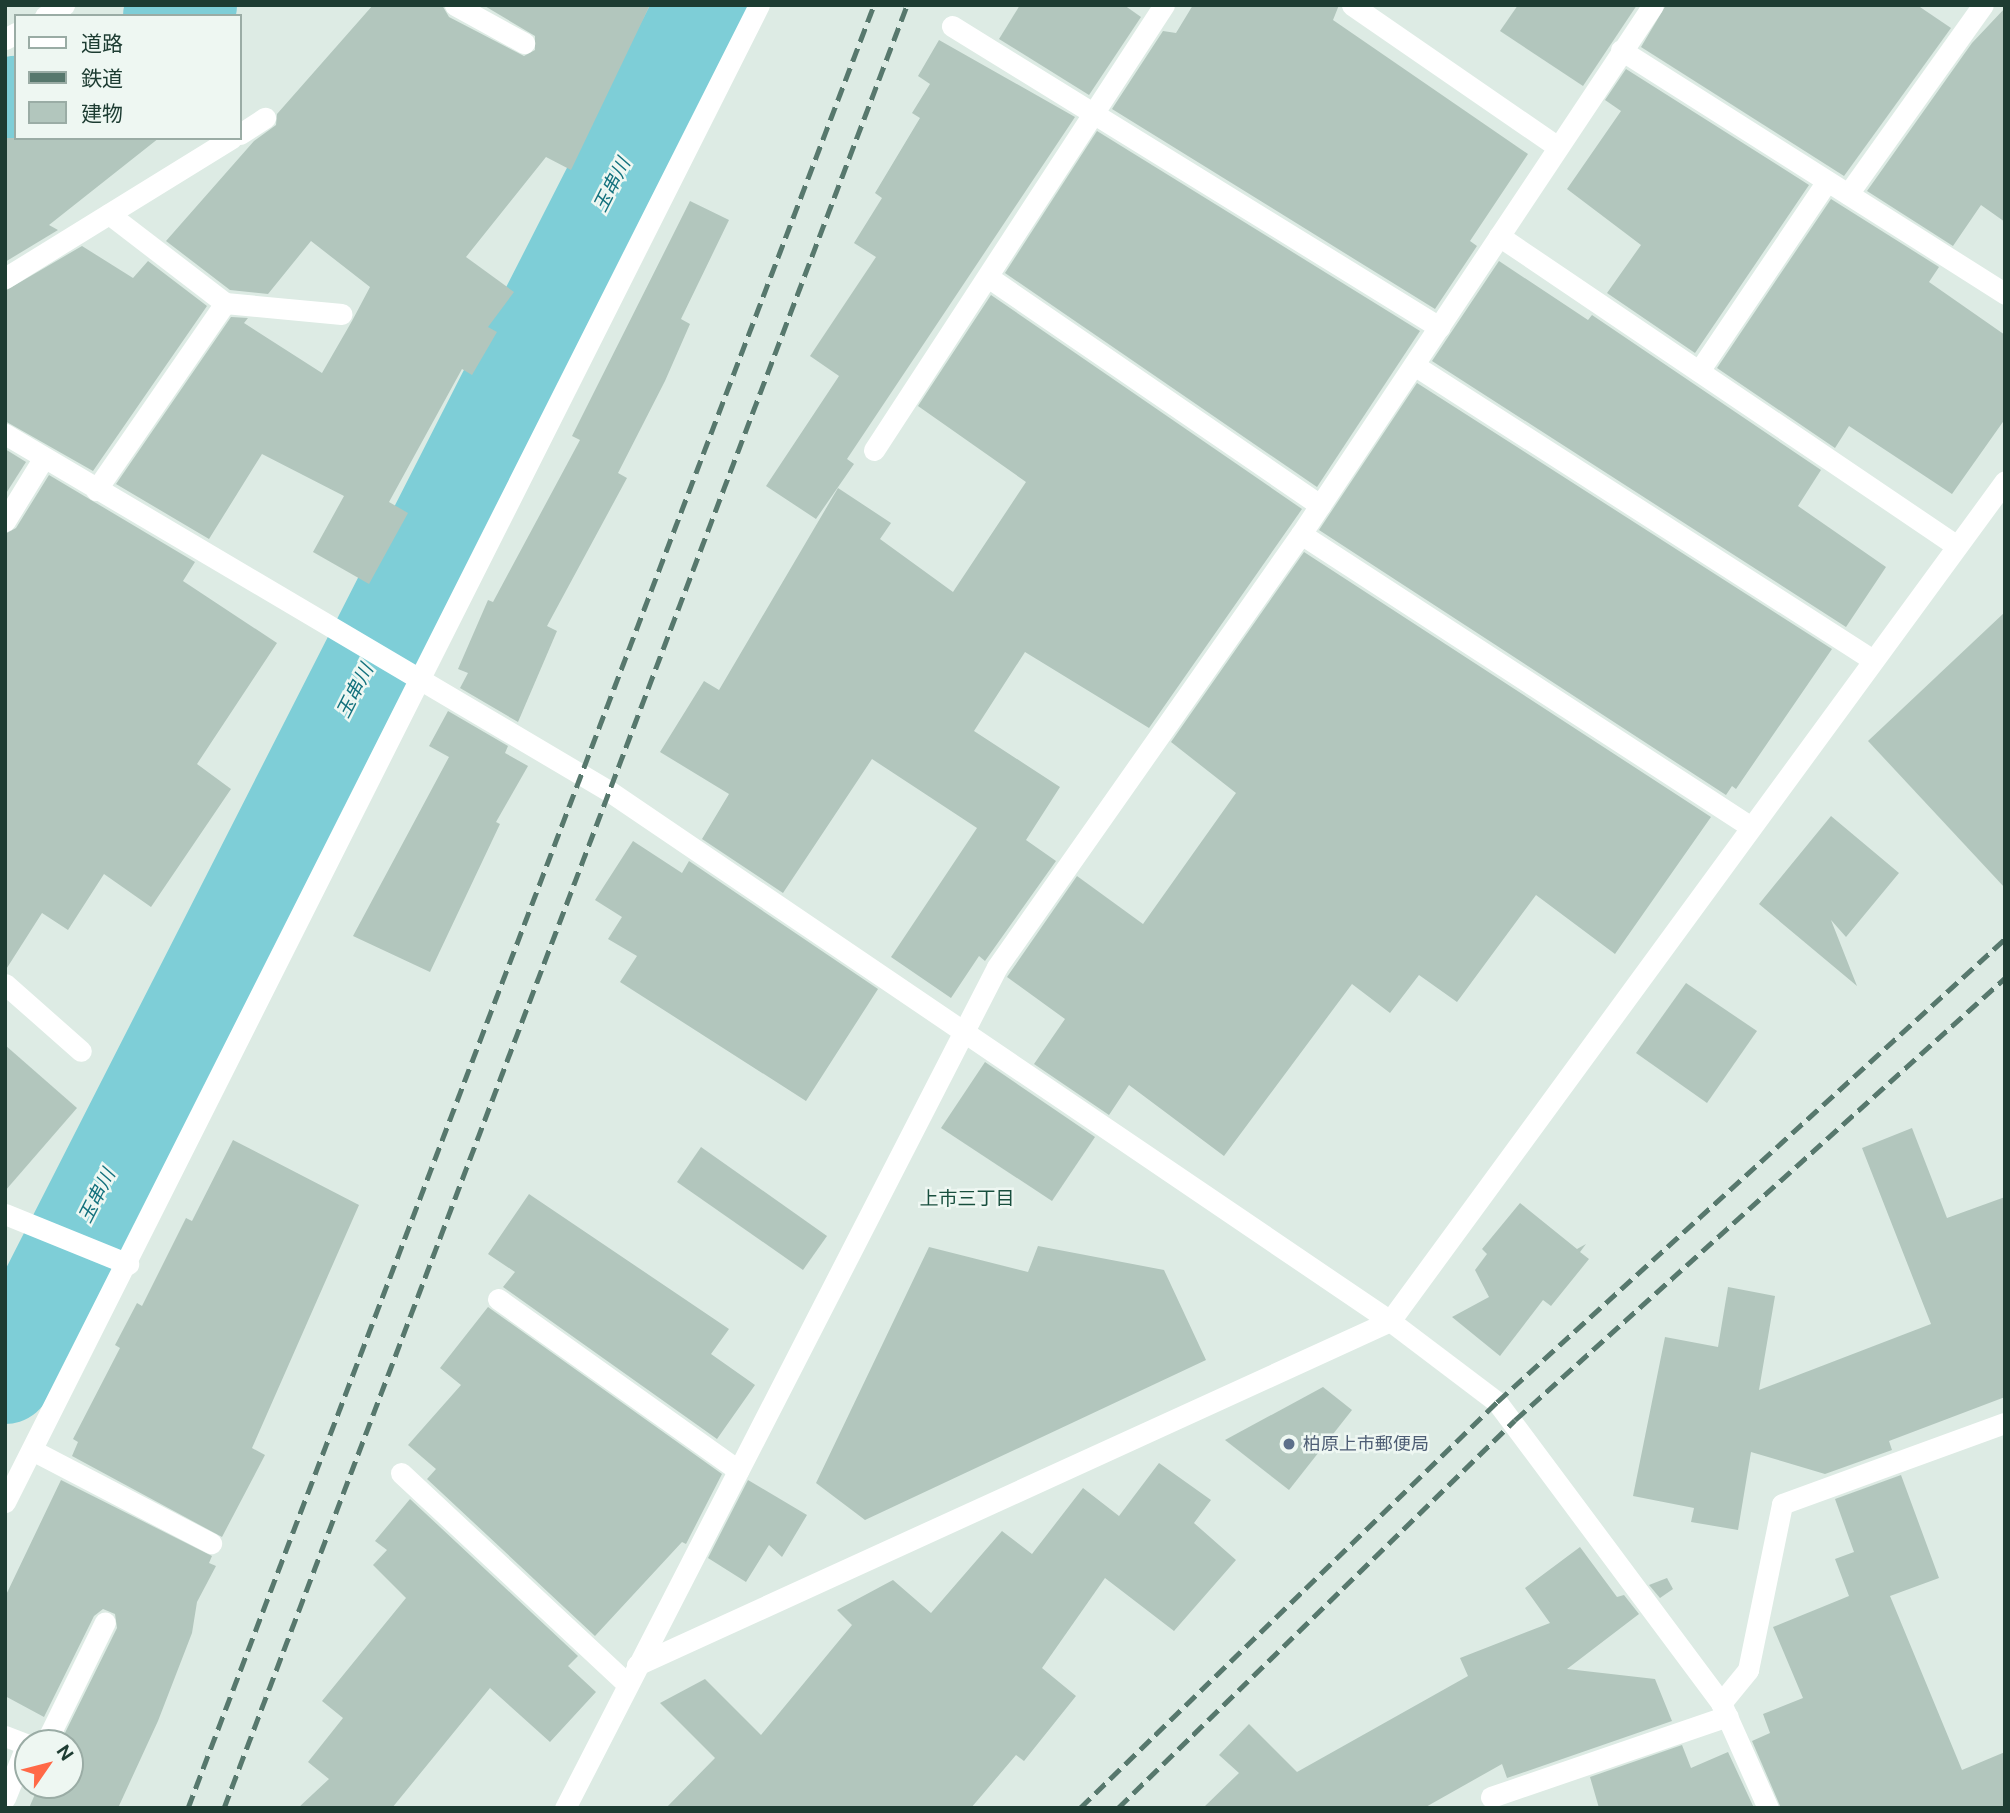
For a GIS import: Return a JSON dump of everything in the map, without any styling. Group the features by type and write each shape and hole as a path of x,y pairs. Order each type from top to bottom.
{"street":[{"path":"455,5 524,43"},
{"path":"5,1502 128,1264 411,672 759,5"},
{"path":"874,450 1164,5"},
{"path":"1352,5 1558,147"},
{"path":"565,1808 965,1034 997,967 1301,534 1653,5"},
{"path":"1848,194 1983,5"},
{"path":"952,26 1096,110 1439,327"},
{"path":"1621,50 2005,294"},
{"path":"242,133 265,118"},
{"path":"5,278 229,140"},
{"path":"1699,371 1827,181"},
{"path":"109,214 225,303 341,314"},
{"path":"1499,236 1957,546"},
{"path":"988,276 1320,505"},
{"path":"96,490 225,303"},
{"path":"1414,365 1873,660"},
{"path":"5,434 43,459 351,640 411,672 609,791 1390,1321 1515,1420 1724,1710 1768,1808"},
{"path":"5,521 43,459"},
{"path":"637,1665 1390,1321 2005,481"},
{"path":"1301,534 1751,827"},
{"path":"5,984 81,1051"},
{"path":"5,1214 46,1227 128,1264"},
{"path":"498,1299 738,1469"},
{"path":"1491,1797 1724,1710 1748,1670 1782,1504 2005,1423"},
{"path":"32,1450 211,1543"},
{"path":"401,1473 627,1684"},
{"path":"52,1729 105,1622"},
{"path":"5,1798 14,1780"}],"building":[{"path":"373,5 442,5 449,17 524,56 535,50 535,36 483,5 650,5 571,170 546,157 466,257 514,292 488,327 497,332 472,375 462,369 389,502 408,513 369,584 313,552 344,496 262,454 209,539 116,484 231,317 248,318 244,323 322,373 352,321 370,287 311,241 268,294 230,290 166,241 254,141 276,125 277,114"},
{"path":"1020,5 1124,5 1141,17 1089,95 999,39"},
{"path":"1193,5 1339,5 1333,20 1528,154 1470,241 1477,246 1435,309 1112,109 1163,31 1176,33"},
{"path":"1518,5 1637,5 1583,86 1500,31"},
{"path":"1666,5 1917,5 1951,28 1844,176 1641,47"},
{"path":"2005,8 2005,222 1981,205 1953,246 1867,191 1972,43"},
{"path":"939,40 1075,117 847,459 854,464 816,519 766,486 839,376 810,356 876,257 854,243 882,198 875,193 920,118 912,113 930,84 918,76"},
{"path":"1626,69 1809,185 1695,353 1607,293 1641,245 1567,189 1621,111 1605,100"},
{"path":"1097,131 1420,331 1317,487 1005,273"},
{"path":"5,138 156,140 49,225 58,230 5,262"},
{"path":"1831,199 1939,267 1929,282 2005,335 2005,419 1952,494 1849,426 1835,448 1717,368"},
{"path":"690,201 729,220 681,319 690,324 665,381 618,473 627,478 547,626 557,631 518,722 460,688 468,673 458,669 488,600 493,602 580,440 572,436"},
{"path":"82,246 133,278 148,261 207,306 93,471 5,421 5,291"},
{"path":"1499,261 1588,320 1592,315 1821,470 1798,506 1886,567 1846,627 1432,361"},
{"path":"991,295 1302,509 1149,728 1025,652 974,731 1060,787 1026,840 1056,861 985,961 979,956 951,998 891,957 977,828 872,759 783,893 702,839 729,794 660,752 704,681 719,690 838,488 891,523 880,539 953,592 1026,482 918,406"},
{"path":"1417,383 1832,649 1736,789 1732,786 1726,795 1319,530"},
{"path":"5,449 26,462 5,495"},
{"path":"49,475 195,562 183,581 277,643 197,764 231,789 151,907 104,874 68,930 42,913 5,971 5,534 16,528"},
{"path":"1304,552 1711,817 1615,954 1536,895 1457,1002 1419,975 1390,1013 1352,984 1224,1156 1129,1085 1109,1115 1034,1064 1065,1019 1007,977 1077,876 1143,924 1236,793 1171,742"},
{"path":"2005,612 2005,888 1868,741"},
{"path":"448,711 508,746 505,753 528,766 496,822 500,824 430,972 353,936 449,757 429,746"},
{"path":"1831,816 1899,873 1846,937 1831,920 1857,986 1759,904"},
{"path":"633,841 682,873 689,861 878,989 806,1101 620,982 637,956 608,939 622,917 595,900"},
{"path":"1686,983 1757,1031 1707,1103 1636,1053"},
{"path":"5,1045 77,1108 5,1191"},
{"path":"985,1062 1095,1137 1052,1201 941,1128"},
{"path":"1912,1128 1947,1218 2005,1197 2005,1397 1889,1441 1892,1450 1825,1474 1751,1452 1738,1530 1691,1522 1694,1508 1633,1496 1665,1337 1718,1347 1728,1287 1775,1296 1759,1390 1931,1324 1862,1148"},
{"path":"233,1140 359,1205 252,1448 265,1455 222,1537 72,1456 78,1442 73,1439 120,1348 115,1345 137,1303 142,1306 186,1218 192,1221"},
{"path":"701,1147 827,1236 803,1270 677,1182"},
{"path":"529,1194 729,1329 711,1354 755,1385 717,1439 503,1287 515,1272 488,1254"},
{"path":"1520,1203 1577,1249 1586,1244 1580,1252 1589,1259 1551,1306 1543,1300 1500,1356 1452,1317 1489,1297 1475,1270 1487,1254 1482,1249"},
{"path":"1038,1246 1164,1270 1206,1360 865,1520 816,1483 929,1247 1028,1272"},
{"path":"488,1307 722,1474 686,1544 682,1542 595,1636 427,1479 436,1469 408,1445 461,1385 440,1368"},
{"path":"1323,1387 1352,1410 1289,1490 1225,1440"},
{"path":"1159,1463 1211,1500 1194,1523 1236,1560 1174,1631 1105,1578 1042,1668 1076,1696 1024,1761 1016,1755 971,1808 666,1808 715,1758 660,1703 705,1679 761,1735 852,1625 837,1610 893,1580 931,1613 1002,1531 1032,1554 1083,1488 1119,1516"},
{"path":"1901,1475 1939,1578 1890,1596 1962,1770 2005,1752 2005,1808 1781,1808 1752,1741 1770,1733 1763,1714 1803,1698 1773,1627 1849,1596 1835,1559 1854,1552 1835,1499"},
{"path":"61,1480 212,1556 209,1563 216,1566 197,1602 192,1633 158,1721 118,1808 29,1808 33,1799 84,1799 84,1729 67,1729 117,1628 115,1614 103,1609 94,1616 44,1717 5,1696 5,1597"},
{"path":"748,1480 807,1515 782,1557 769,1545 746,1582 708,1558"},
{"path":"410,1499 578,1656 568,1666 596,1692 550,1742 490,1688 392,1808 298,1808 329,1779 308,1762 343,1718 322,1701 406,1598 373,1565 387,1550 375,1541"},
{"path":"1580,1547 1617,1597 1624,1595 1639,1614 1567,1669 1655,1679 1672,1721 1507,1778 1502,1764 1424,1808 1203,1808 1239,1773 1219,1755 1249,1724 1297,1772 1468,1676 1460,1658 1550,1623 1525,1588"},
{"path":"1667,1578 1673,1589 1660,1598 1649,1585"},
{"path":"1682,1745 1691,1768 1728,1752 1754,1808 1599,1808 1590,1777"}],"waterway":[{"path":"174,14 189,5"},
{"name":"玉串川","path":"5,1376 704,5"},
{"path":"5,110 14,105"}],"railway":[{"path":"188,1808 874,5"},
{"path":"224,1808 907,5"},
{"path":"1080,1808 1497,1402 2005,939"},
{"path":"1118,1808 1515,1420 2005,978"}],"place":[{"name":"柏原上市郵便局","path":"1289,1444"}],"district":[{"name":"上市三丁目","path":"967,1199"}]}
